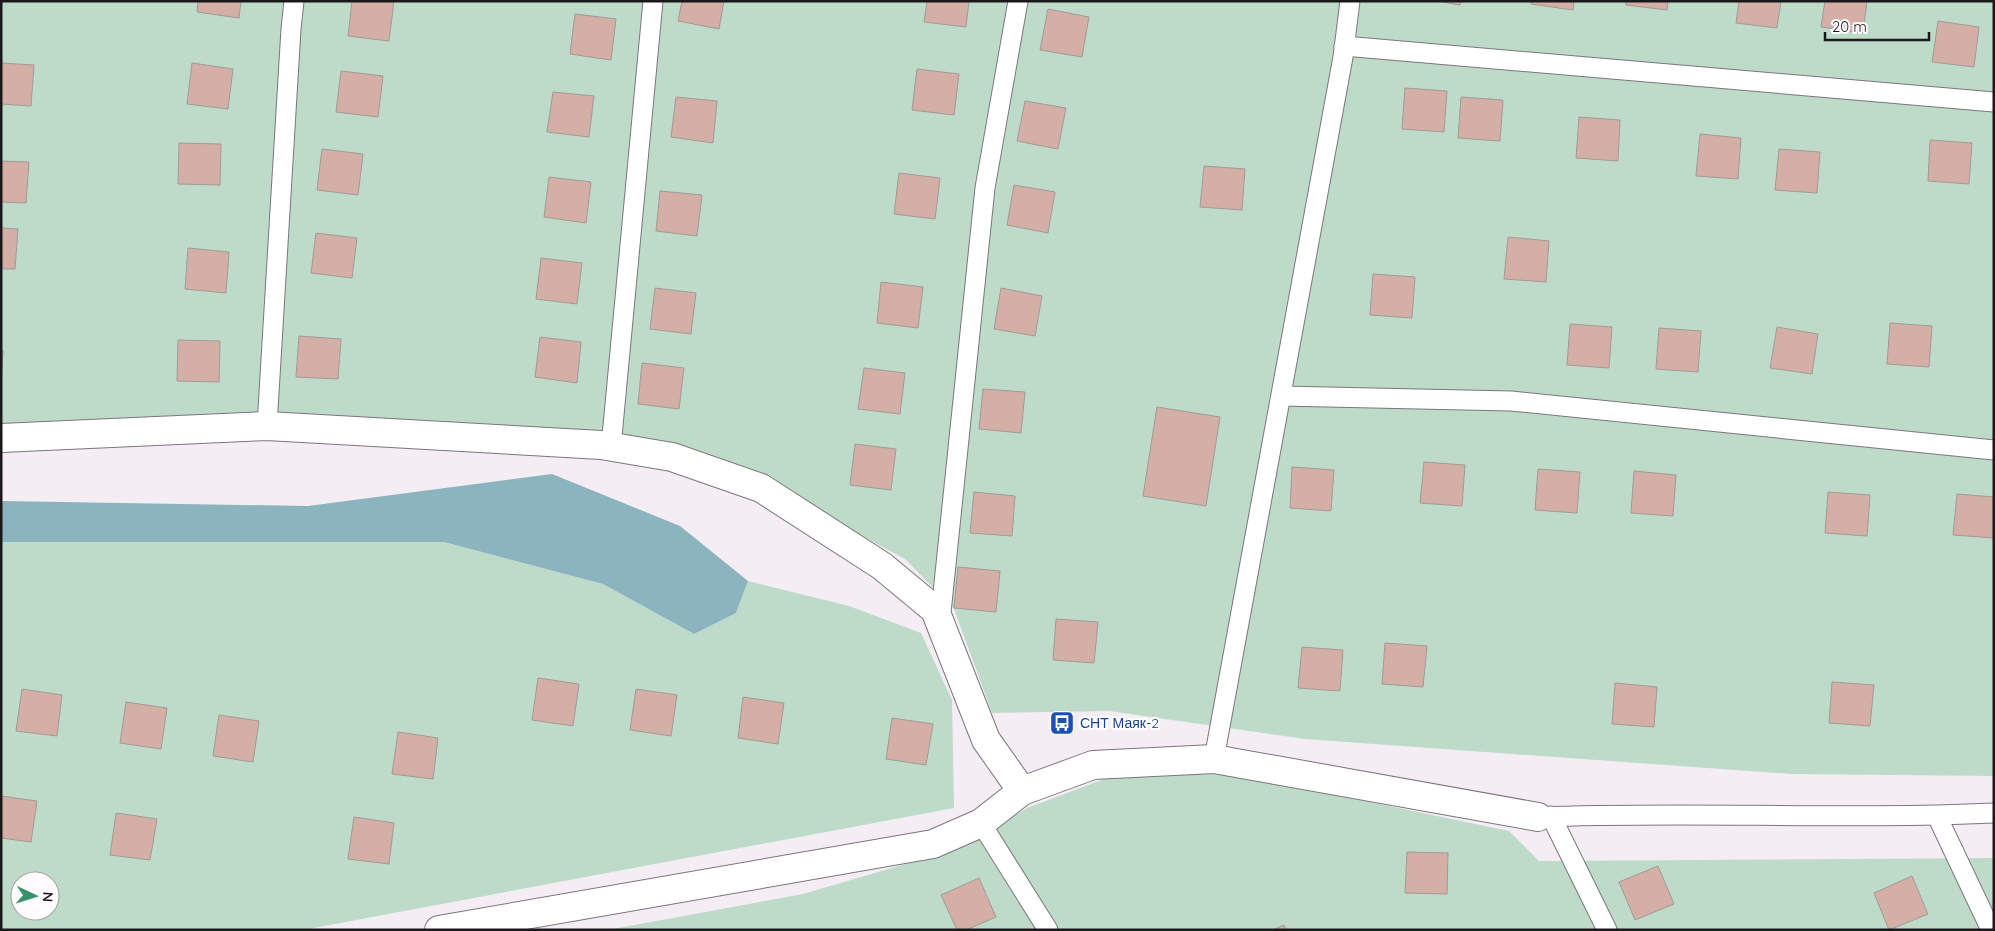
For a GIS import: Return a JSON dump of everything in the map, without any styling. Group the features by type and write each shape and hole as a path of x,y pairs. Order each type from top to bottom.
{"street":[{"path":"1,438 267,426 611,447 672,457 761,488 882,566 935,610 986,740 1022,791"},
{"path":"439,930 933,844 981,824 1022,791 1093,765 1214,759 1545,816"}],"lane":[{"path":"267,426 294,1"},
{"path":"611,447 654,1"},
{"path":"940,622 985,188 1018,1"},
{"path":"1214,759 1344,46 1350,1"},
{"path":"1344,46 1994,102"},
{"path":"1281,396 1511,402 1994,450"},
{"path":"1607,930 1545,816 1665,813 1937,816 1994,813"},
{"path":"1937,816 1991,930"},
{"path":"981,824 1048,930"}],"green space":[{"path":"1,1 1994,1 1994,776 1791,774 1305,739 1109,711 992,713 954,609 905,559 727,463 263,414 1,424"},
{"path":"1,542 444,542 603,584 694,634 736,613 748,581 849,606 921,633 952,700 954,808 303,930 1,930"},
{"path":"1221,771 1509,831 1539,861 1994,858 1994,930 607,930 803,894 960,848 1027,808 1115,775"}],"water":[{"path":"552,474 680,526 748,581 736,613 694,634 603,584 444,542 1,542 1,501 308,506"}],"building":[{"path":"198,1 241,1 239,18 197,12"},
{"path":"352,1 394,1 389,41 348,36"},
{"path":"682,1 724,1 719,29 678,21"},
{"path":"927,1 969,1 966,27 924,22"},
{"path":"1437,1 1461,1 1460,5"},
{"path":"1532,1 1574,1 1573,10 1531,4"},
{"path":"1626,1 1668,1 1667,10 1626,5"},
{"path":"1739,1 1781,1 1777,28 1736,23"},
{"path":"1825,1 1867,1 1863,33 1821,27"},
{"path":"1048,9 1089,17 1082,57 1040,50"},
{"path":"575,14 616,19 611,60 570,54"},
{"path":"1938,21 1979,27 1974,67 1932,62"},
{"path":"1,63 34,65 31,106 1,104"},
{"path":"192,63 233,69 228,109 187,104"},
{"path":"917,69 959,74 954,115 912,110"},
{"path":"341,71 383,76 378,117 336,112"},
{"path":"1405,88 1447,91 1444,132 1402,129"},
{"path":"553,92 594,96 589,137 547,132"},
{"path":"676,97 717,101 713,143 671,137"},
{"path":"1461,97 1503,100 1500,141 1458,138"},
{"path":"1025,101 1066,108 1058,149 1017,141"},
{"path":"1579,117 1620,120 1618,161 1576,158"},
{"path":"1700,134 1741,138 1738,179 1696,176"},
{"path":"1930,140 1972,143 1969,184 1928,181"},
{"path":"179,143 221,144 220,185 178,184"},
{"path":"322,149 363,154 358,195 317,190"},
{"path":"1779,149 1820,152 1817,193 1775,190"},
{"path":"1,161 29,162 26,203 1,202"},
{"path":"1204,166 1245,169 1242,210 1200,207"},
{"path":"899,173 940,178 935,219 894,214"},
{"path":"549,177 591,182 586,223 544,217"},
{"path":"1014,185 1055,192 1048,233 1007,225"},
{"path":"660,191 702,195 697,236 656,231"},
{"path":"1,228 18,229 15,269 1,269"},
{"path":"316,233 357,238 352,278 311,273"},
{"path":"1508,237 1549,241 1546,282 1504,279"},
{"path":"188,248 229,252 226,293 185,289"},
{"path":"541,258 582,263 577,304 536,299"},
{"path":"1373,274 1415,277 1412,318 1370,315"},
{"path":"881,282 923,287 918,328 877,323"},
{"path":"655,288 696,293 691,334 650,329"},
{"path":"1001,288 1042,296 1035,336 994,329"},
{"path":"1890,323 1932,326 1929,367 1887,364"},
{"path":"1570,324 1612,327 1609,368 1567,365"},
{"path":"1777,327 1818,334 1812,374 1770,368"},
{"path":"1659,328 1701,331 1698,372 1656,369"},
{"path":"299,336 341,339 338,379 296,377"},
{"path":"540,337 581,342 577,383 535,377"},
{"path":"178,340 220,341 219,382 177,381"},
{"path":"1,351 3,351 1,386"},
{"path":"642,363 684,368 679,409 638,404"},
{"path":"864,368 905,373 900,414 858,409"},
{"path":"983,389 1025,392 1021,433 979,429"},
{"path":"1157,407 1220,417 1206,506 1143,496"},
{"path":"855,444 896,449 891,490 850,485"},
{"path":"1424,462 1465,465 1462,506 1420,503"},
{"path":"1292,467 1334,470 1331,511 1290,508"},
{"path":"1538,469 1580,472 1577,513 1535,510"},
{"path":"1634,471 1676,475 1673,516 1631,513"},
{"path":"974,492 1015,496 1012,536 970,533"},
{"path":"1828,492 1870,495 1867,536 1825,533"},
{"path":"1957,494 1994,497 1994,538 1953,535"},
{"path":"958,567 1000,571 996,612 954,608"},
{"path":"1056,619 1098,622 1094,663 1053,660"},
{"path":"1385,643 1427,646 1423,687 1382,684"},
{"path":"1302,647 1343,650 1340,691 1298,688"},
{"path":"538,678 579,684 573,726 532,720"},
{"path":"1832,682 1874,685 1870,726 1829,723"},
{"path":"1615,683 1657,687 1654,727 1612,724"},
{"path":"22,689 62,695 57,736 16,731"},
{"path":"636,689 677,695 671,736 630,730"},
{"path":"743,697 784,703 778,744 738,738"},
{"path":"126,702 167,708 161,749 120,743"},
{"path":"219,715 259,721 253,762 213,756"},
{"path":"892,718 933,724 926,765 886,759"},
{"path":"398,732 438,738 433,779 392,774"},
{"path":"1,796 37,801 31,842 1,838"},
{"path":"116,813 157,819 150,860 110,855"},
{"path":"354,817 394,823 389,864 348,859"},
{"path":"1407,852 1448,853 1447,894 1405,893"},
{"path":"1658,866 1674,904 1635,920 1619,882"},
{"path":"1912,876 1928,914 1889,930 1874,893"},
{"path":"979,878 996,917 966,930 957,930 941,895"},
{"path":"1284,925 1286,930 1273,930"}],"place":[{"name":"СНТ Маяк-2","path":"1062,723"}]}
